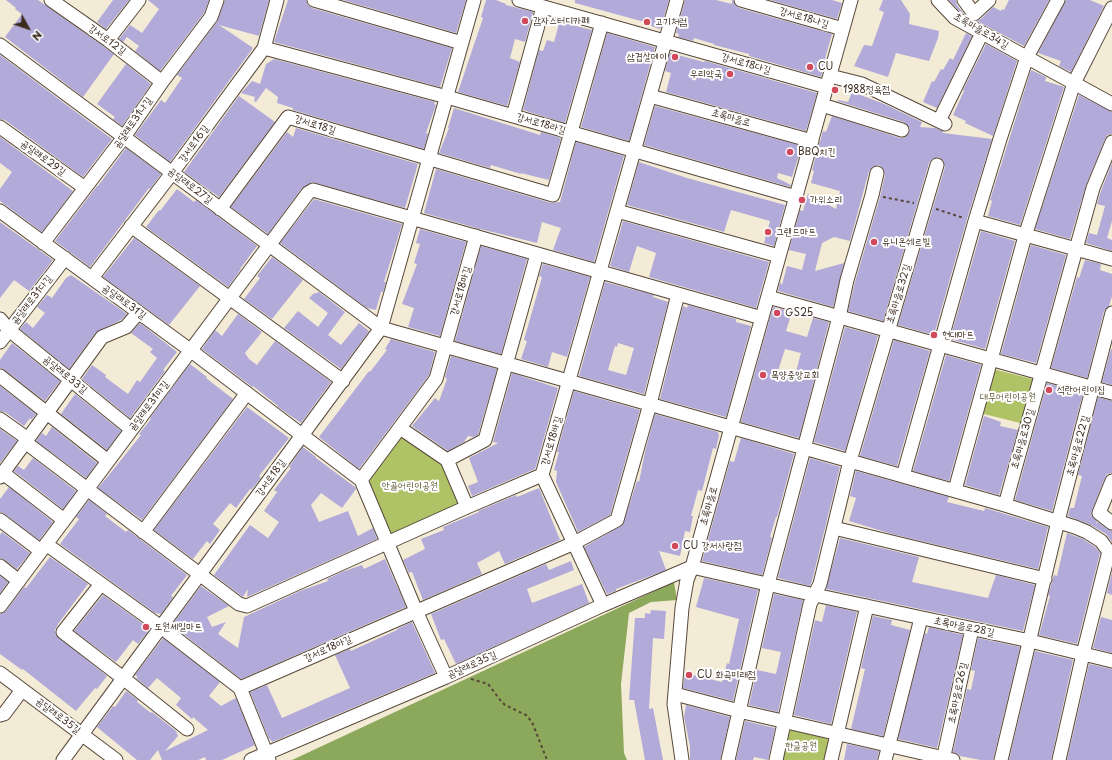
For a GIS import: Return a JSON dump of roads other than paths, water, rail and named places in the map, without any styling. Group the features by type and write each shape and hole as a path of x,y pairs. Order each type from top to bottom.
{"street":[{"path":"108,40 139,0"},
{"name":"곰달래로31나길","path":"43,243 124,137 162,82 211,17 217,0"},
{"name":"강서로16길","path":"92,278 264,48 277,0"},
{"path":"314,0 462,43"},
{"name":"강서로18길","path":"63,760 381,328 474,0"},
{"name":"강서로18다길","path":"519,0 665,41 828,82"},
{"path":"569,381 677,0"},
{"name":"강서로18나길","path":"741,0 843,29"},
{"name":"초록마을로","path":"682,760 674,704 682,608 687,580 851,0"},
{"name":"초록마을로34길","path":"938,0 955,18 971,20 982,33 1112,104"},
{"path":"964,0 971,20 989,0"},
{"path":"903,476 975,221 1027,57 1058,0"},
{"path":"955,490 1025,236 1074,83 1112,7 1105,0"},
{"name":"강서로12길","path":"58,2 162,82"},
{"path":"513,116 543,7"},
{"path":"571,132 602,23"},
{"path":"828,82 862,84 942,122 982,33"},
{"name":"곰달래로27길","path":"0,45 381,328"},
{"path":"264,48 447,97"},
{"name":"초록마을로","path":"650,96 812,141"},
{"name":"강서로18라길","path":"447,97 796,197"},
{"path":"822,105 902,130"},
{"name":"강서로18길","path":"220,209 288,117 553,195 571,132"},
{"name":"곰달래로29길","path":"0,127 85,188"},
{"path":"1042,374 1094,188 1112,142"},
{"name":"초록마을로32길","path":"888,331 937,165"},
{"path":"728,760 768,584 847,280 877,174"},
{"path":"190,350 270,246 308,193 313,190 762,318"},
{"name":"곰달래로31길","path":"0,211 190,350 302,435"},
{"path":"617,211 779,256"},
{"path":"975,221 1112,259"},
{"path":"131,226 343,381"},
{"name":"강서로18마길","path":"445,346 476,236"},
{"path":"447,460 485,440 537,254"},
{"name":"곰달래로31다길","path":"0,342 65,258"},
{"path":"574,543 617,520 650,404 678,294"},
{"name":"초록마을로32길","path":"768,297 1112,393"},
{"path":"64,520 1,475 102,337 126,327 138,313"},
{"name":"초록마을로22길","path":"1001,760 1058,522 1094,388 1112,313"},
{"name":"곰달래로33길","path":"0,319 9,330 131,429"},
{"path":"381,328 955,490 1087,532 1101,541 1111,554 1083,654 1059,760"},
{"path":"776,760 810,604 820,584 850,461 888,331"},
{"path":"361,480 436,379 445,346"},
{"name":"곰달래로31마길","path":"0,606 190,350"},
{"name":"초록마을로30길","path":"1005,505 1042,374"},
{"path":"0,376 108,462"},
{"name":"강서로18바길","path":"569,381 542,476 603,605"},
{"path":"143,532 247,393"},
{"path":"0,419 143,532 240,604 247,606 467,507 542,476"},
{"path":"400,428 447,460 467,507"},
{"path":"302,435 361,480 416,611 446,676"},
{"path":"1112,481 1098,513 1112,523"},
{"path":"0,520 101,584 161,627 240,688 268,757"},
{"path":"834,528 1045,579"},
{"name":"강서로18아길","path":"240,688 574,543"},
{"path":"0,566 19,580"},
{"name":"초록마을로28길","path":"692,566 815,595 1030,641 1112,662"},
{"name":"곰달래로35길","path":"251,760 268,757 692,566"},
{"path":"101,584 63,632 187,729"},
{"path":"831,760 867,606"},
{"path":"885,760 921,618"},
{"name":"초록마을로26길","path":"675,694 738,711 946,759 972,628"},
{"name":"곰달래로35길","path":"0,673 116,760"},
{"path":"0,715 4,714 22,690"}],"place":[{"name":"감자스터디카페","path":"525,21"},
{"name":"고기처럼","path":"647,22"},
{"name":"삼겹살데이","path":"675,57"},
{"name":"CU","path":"810,67"},
{"name":"우리약국","path":"730,74"},
{"name":"1988정육점","path":"835,90"},
{"name":"BBQ치킨","path":"790,152"},
{"name":"가위소리","path":"802,200"},
{"name":"그랜드마트","path":"768,232"},
{"name":"유니온쉐르빌","path":"874,242"},
{"name":"GS25","path":"777,313"},
{"name":"현대마트","path":"934,335"},
{"name":"목양중앙교회","path":"763,375"},
{"name":"석란어린이집","path":"1049,390"},
{"name":"CU 강서사랑점","path":"675,546"},
{"name":"도원세일마트","path":"146,627"},
{"name":"CU 화곡미래점","path":"689,675"}],"park label":[{"name":"대무어린이공원","path":"1008,397"},
{"name":"안골어린이공원","path":"410,486"},
{"name":"한글공원","path":"801,746"}]}
